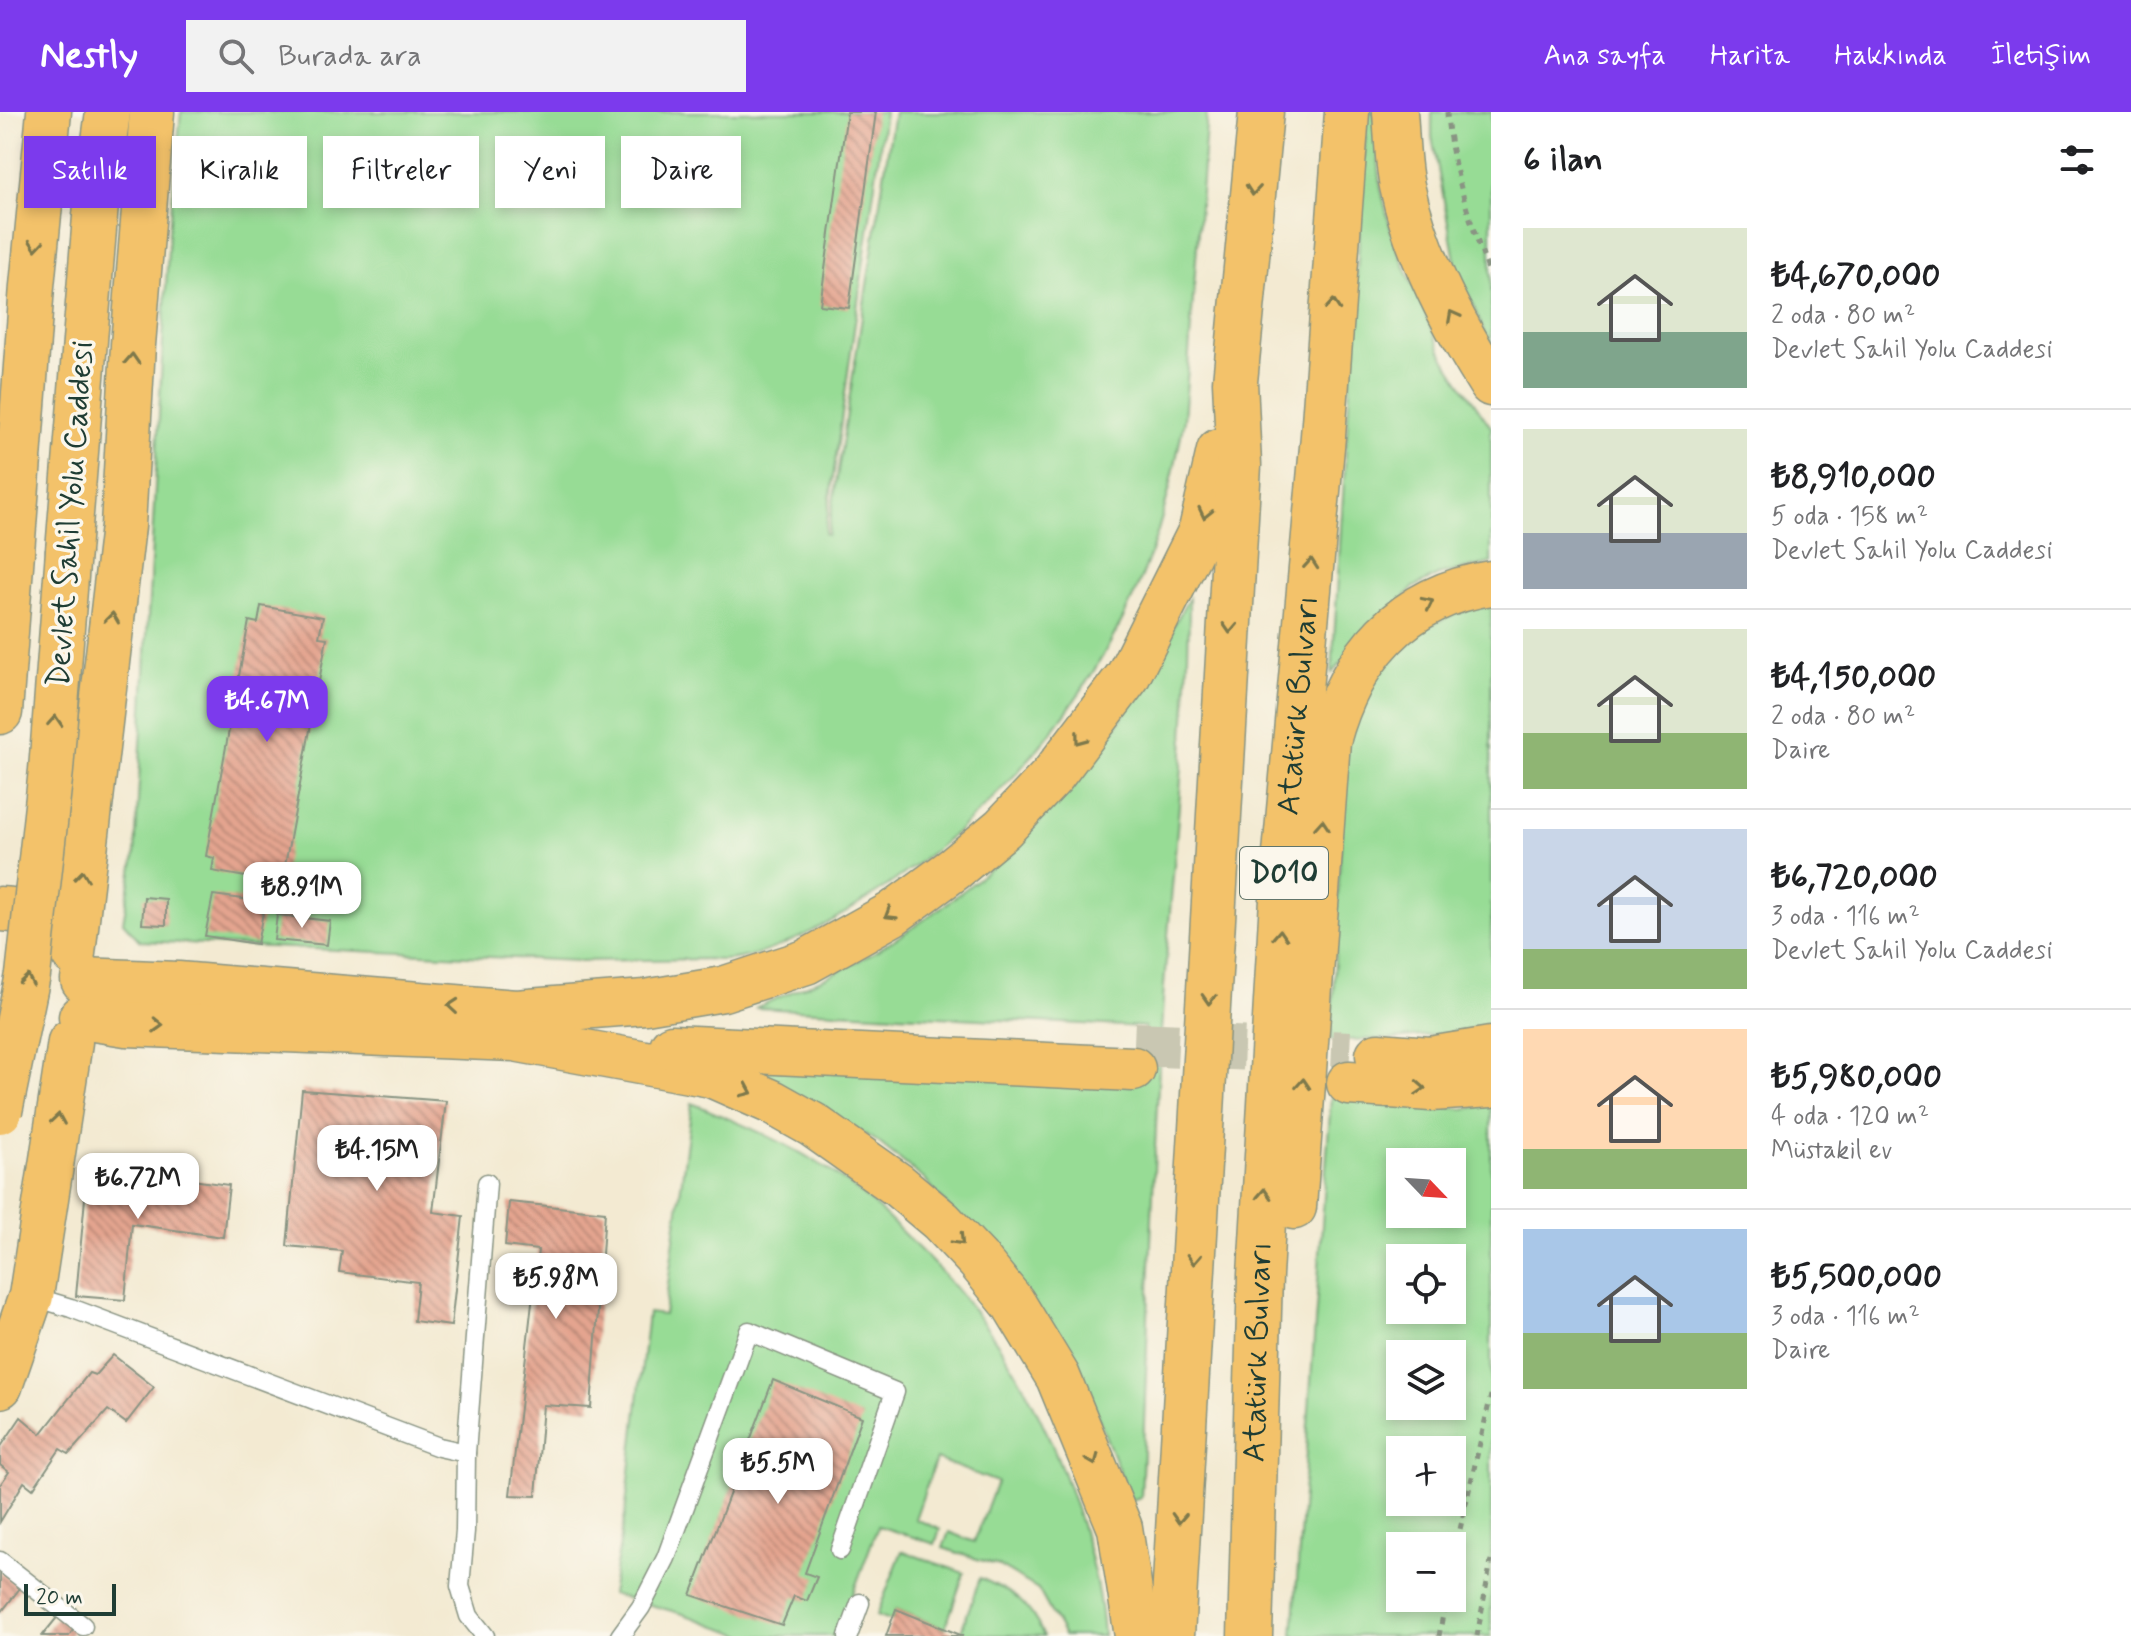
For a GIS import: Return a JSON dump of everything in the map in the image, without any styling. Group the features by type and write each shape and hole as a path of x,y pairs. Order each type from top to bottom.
{"main road":[{"name":"Devlet Sahil Yolu Caddesi","path":"0,712 32,286 49,112"},
{"name":"Devlet Sahil Yolu Caddesi","path":"0,1111 28,975 51,770 97,192 108,112"},
{"path":"0,1386 31,1296 76,998 123,526 133,345 152,112"},
{"name":"D010","path":"1172,1636 1239,465 1235,382 1261,112"},
{"name":"Atatürk Bulvarı","path":"1252,1636 1260,1275 1283,881 1323,436 1347,112"},
{"path":"1395,112 1401,185 1419,242 1444,301 1491,384"},
{"path":"515,1025 723,989 806,962 892,914 1003,828 1052,776 1128,676 1201,530 1235,382"},
{"path":"1252,1636 1289,1268 1328,741 1343,693 1355,672 1389,631 1412,611 1438,598 1470,586 1491,583"},
{"path":"0,909 33,916 56,931 76,998 51,1062 28,1076 0,1081"},
{"path":"76,998 178,984 515,1025 711,1075 772,1102 813,1125 898,1185 941,1221 1013,1303 1058,1377 1120,1528 1137,1636"},
{"path":"515,1025 642,1022 1134,1056"},
{"path":"1491,1049 1350,1068 1431,1089 1491,1085"}],"lane":[{"path":"485,1636 469,1616 460,1586 465,1531 466,1453 487,1183"},
{"path":"31,1296 71,1308 439,1447 466,1453"},
{"path":"620,1636 641,1607 666,1558 706,1424 749,1331 766,1328 895,1392 840,1550"},
{"path":"0,1561 83,1626"},
{"path":"848,1636 860,1603"}],"path":[{"path":"1447,112 1448,133 1478,246 1491,277"},
{"path":"1459,1532 1491,1395"},
{"path":"1477,1636 1491,1561"},
{"path":"1439,1636 1443,1612"}],"green space":[{"path":"181,112 885,112 825,534 828,535 894,112 1207,112 1184,420 1170,487 1151,553 1109,644 1081,691 1049,735 976,815 934,851 845,913 815,930 761,953 725,960 578,961 140,941 123,922 135,855 172,201 172,208 307,208 307,136 179,136"},
{"path":"1367,112 1374,112 1381,189 1393,239 1445,360 1491,427 1491,563 1438,575 1414,587 1332,673"},
{"path":"1432,112 1491,112 1491,348 1456,265 1432,137"},
{"path":"1189,598 1183,755 1159,1075 1141,1498 1131,1501 1087,1389 1049,1322 925,1180 877,1141 746,1066 1139,1081 1145,1027 755,1008 835,973 881,948 945,905 1004,856 1059,801 1107,740"},
{"path":"1491,605 1491,1028 1395,1039 1331,1040 1344,769 1358,705 1378,670 1405,643 1455,614"},
{"path":"1331,1097 1464,1109 1491,1105 1491,1636 1293,1636"},
{"path":"692,1103 789,1146 843,1180 892,1222 964,1298 1010,1362 1030,1397 1063,1471 1086,1542 1097,1589 1103,1636 1064,1636 1038,1589 999,1566 943,1548 949,1532 974,1542 997,1482 936,1459 915,1519 940,1529 935,1544 878,1526 837,1636 745,1636 683,1614 611,1594 625,1515 648,1313 664,1315"},
{"path":"902,1551 964,1573 945,1629 896,1609 892,1621 877,1615"},
{"path":"980,1578 1026,1606 1044,1636 960,1634"}],"building":[{"path":"847,112 876,112 849,308 820,305"},
{"path":"261,606 323,617 319,637 327,638 284,871 275,869 273,882 212,871 214,858 206,856 249,621 258,623"},
{"path":"213,895 265,902 257,944 205,936"},
{"path":"144,897 166,899 166,925 142,924"},
{"path":"277,915 330,921 327,945 274,940"},
{"path":"302,1090 446,1101 433,1212 463,1216 451,1326 414,1321 418,1282 339,1272 342,1251 287,1246"},
{"path":"88,1166 229,1185 223,1237 132,1224 125,1300 76,1296"},
{"path":"509,1202 605,1212 591,1408 543,1405 536,1496 510,1495 538,1250 505,1246"},
{"path":"113,1355 154,1387 126,1423 108,1410 69,1454 60,1449 33,1489 24,1482 0,1522 0,1485 9,1472 0,1465 0,1448 21,1417 41,1434 89,1373 95,1375"},
{"path":"773,1380 862,1417 805,1573 817,1577 807,1601 794,1596 782,1625 691,1595"},
{"path":"0,1571 20,1588 0,1614"},
{"path":"896,1609 963,1636 886,1636"},
{"path":"59,1615 75,1627 69,1636 42,1636"}],"tunnel":[{"path":"1134,1044 1350,1053"}]}
